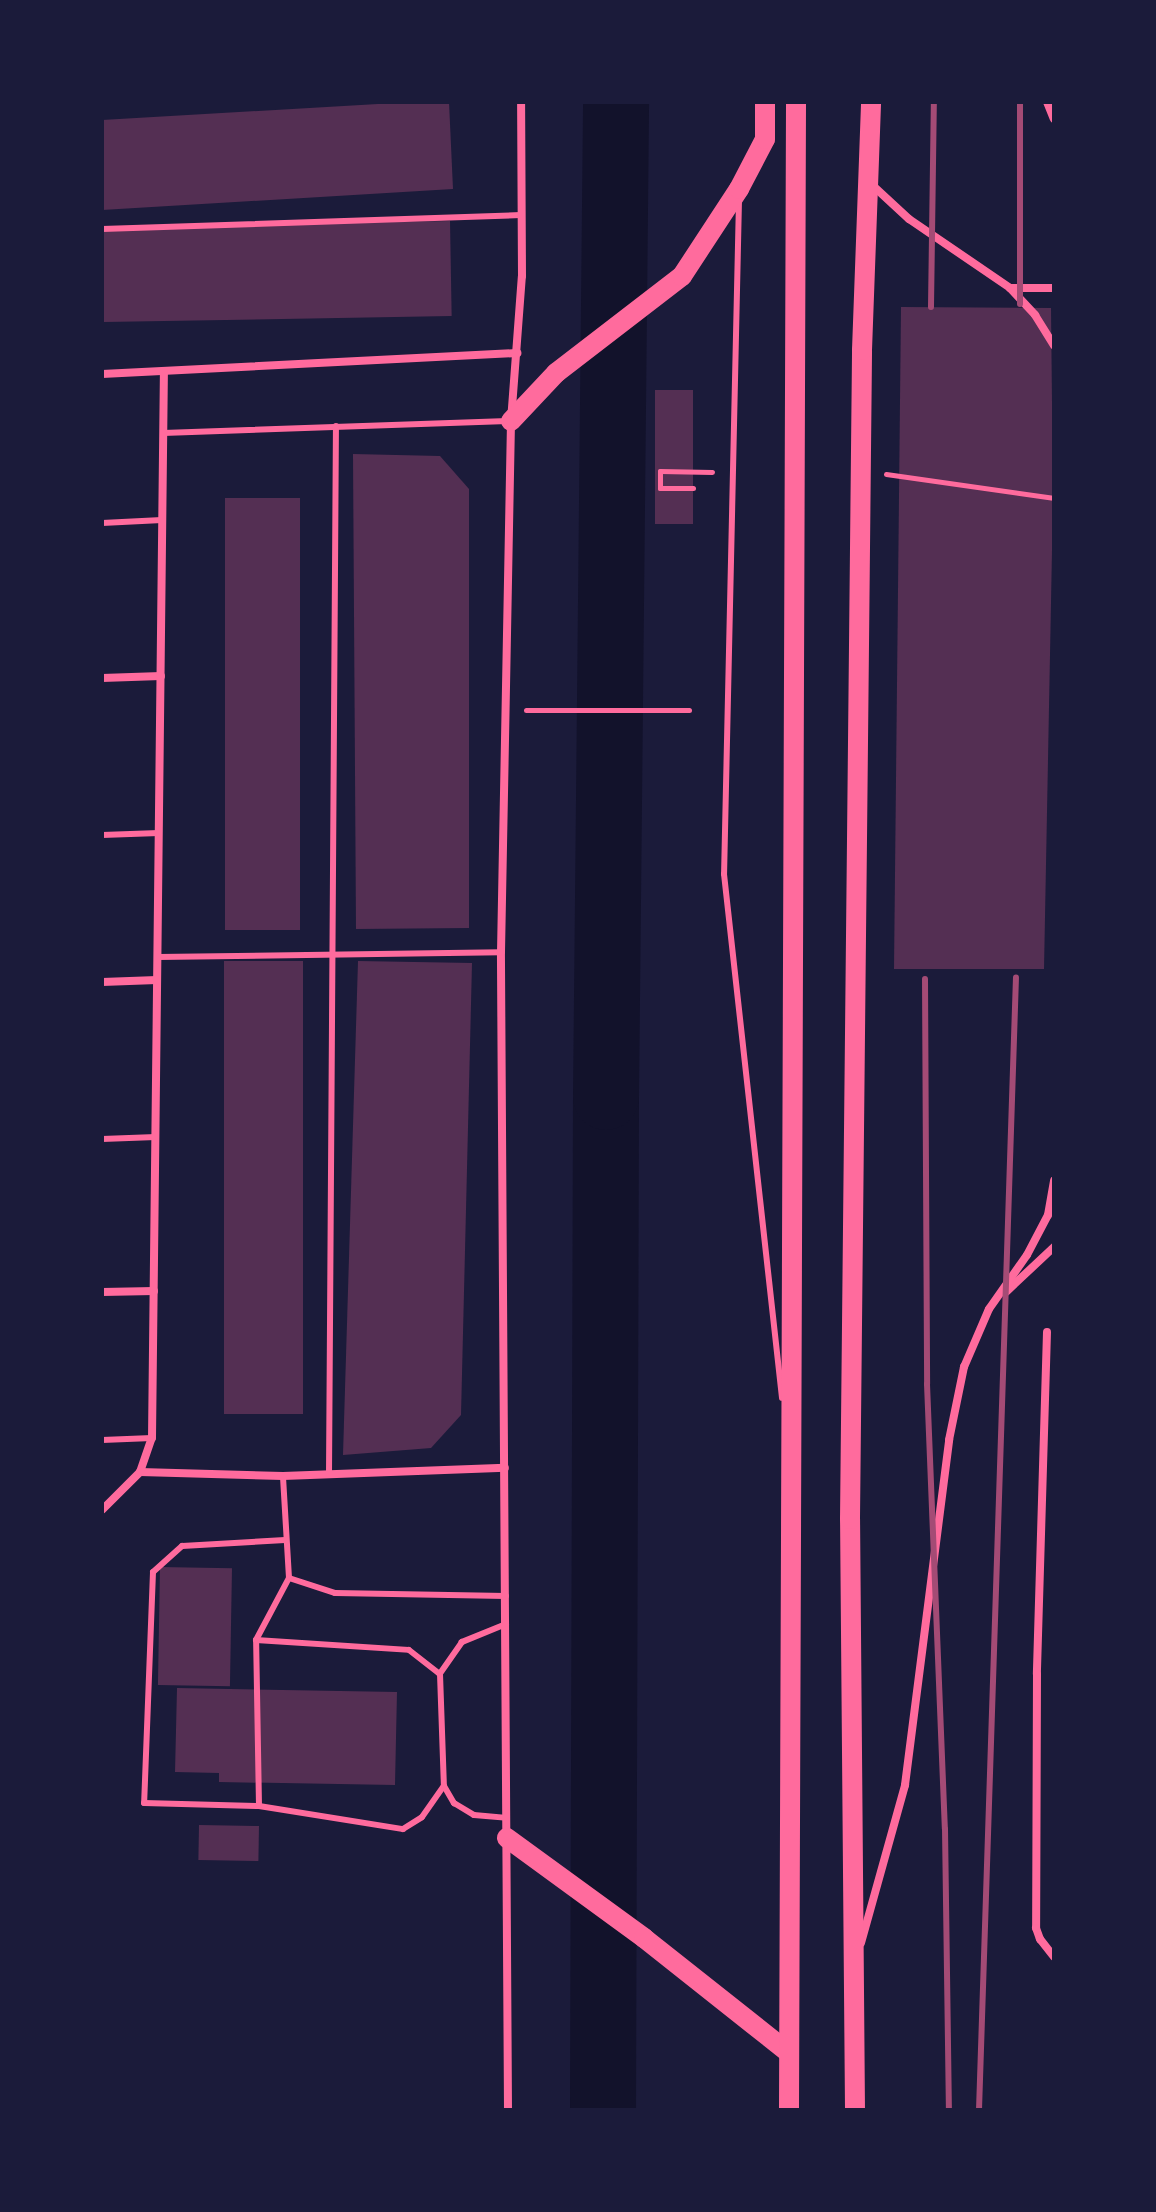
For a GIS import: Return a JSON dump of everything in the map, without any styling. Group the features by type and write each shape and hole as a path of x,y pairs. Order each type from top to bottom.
{"main road":[{"path":"511,421 556,373 682,276 739,189 765,139 765,102"},
{"path":"789,2110 796,102"},
{"path":"855,2110 850,1519 862,350 871,102"},
{"path":"507,1828 547,1866 789,2053"}],"street":[{"path":"508,2110 501,952 511,421 522,276 521,102"},
{"path":"1047,102 1054,119"},
{"path":"869,182 909,219 1010,288 1035,315 1054,346"},
{"path":"1010,288 1054,288"},
{"path":"102,374 517,353"},
{"path":"102,1510 140,1472 152,1438 164,371"},
{"path":"102,678 161,676"},
{"path":"102,982 157,980"},
{"path":"854,1969 905,1785 949,1440 964,1367 989,1309 1027,1255 1048,1215 1054,1181"},
{"path":"989,1309 1054,1247"},
{"path":"102,1292 154,1291"},
{"path":"1047,1332 1037,1689 1036,1928 1046,1949 1054,1957"},
{"path":"140,1472 283,1476 505,1468"}],"lane":[{"path":"739,189 724,874 790,1469"},
{"path":"102,229 521,215"},
{"path":"163,433 511,421"},
{"path":"329,1474 336,426"},
{"path":"102,523 162,520"},
{"path":"102,835 159,833"},
{"path":"158,957 501,952"},
{"path":"102,1139 156,1137"},
{"path":"102,1440 152,1438"},
{"path":"259,1806 256,1640 289,1578 283,1476"},
{"path":"285,1540 182,1546 153,1572 144,1803 259,1806 403,1829 422,1817 444,1786"},
{"path":"289,1578 335,1593 506,1596"},
{"path":"506,1624 462,1642 440,1674 444,1786 454,1803 507,1828"},
{"path":"256,1640 409,1650 440,1674"}],"path":[{"path":"660,471 660,488 693,488"},
{"path":"505,709 689,710"}],"building":[{"path":"449,102 453,189 102,210 102,120"},
{"path":"450,221 452,316 104,322 102,227"},
{"path":"901,307 1051,308 1053,498 1044,969 894,969"},
{"path":"655,390 693,390 693,524 655,524"},
{"path":"353,454 440,456 469,489 469,928 356,929"},
{"path":"225,498 300,498 300,930 225,930"},
{"path":"224,961 303,961 303,1414 224,1414"},
{"path":"358,961 472,963 461,1415 431,1448 343,1455"},
{"path":"160,1567 232,1568 230,1686 158,1685"},
{"path":"177,1688 397,1692 395,1785 219,1782 219,1773 175,1772"},
{"path":"199,1825 259,1826 258,1861 198,1860"}],"waterway":[{"path":"603,2110 606,1097 616,102"}],"railway":[{"path":"931,307 934,102"},
{"path":"1020,102 1020,304"},
{"path":"979,2110 1016,978"},
{"path":"925,979 927,1384 945,1829 949,2110"}]}
